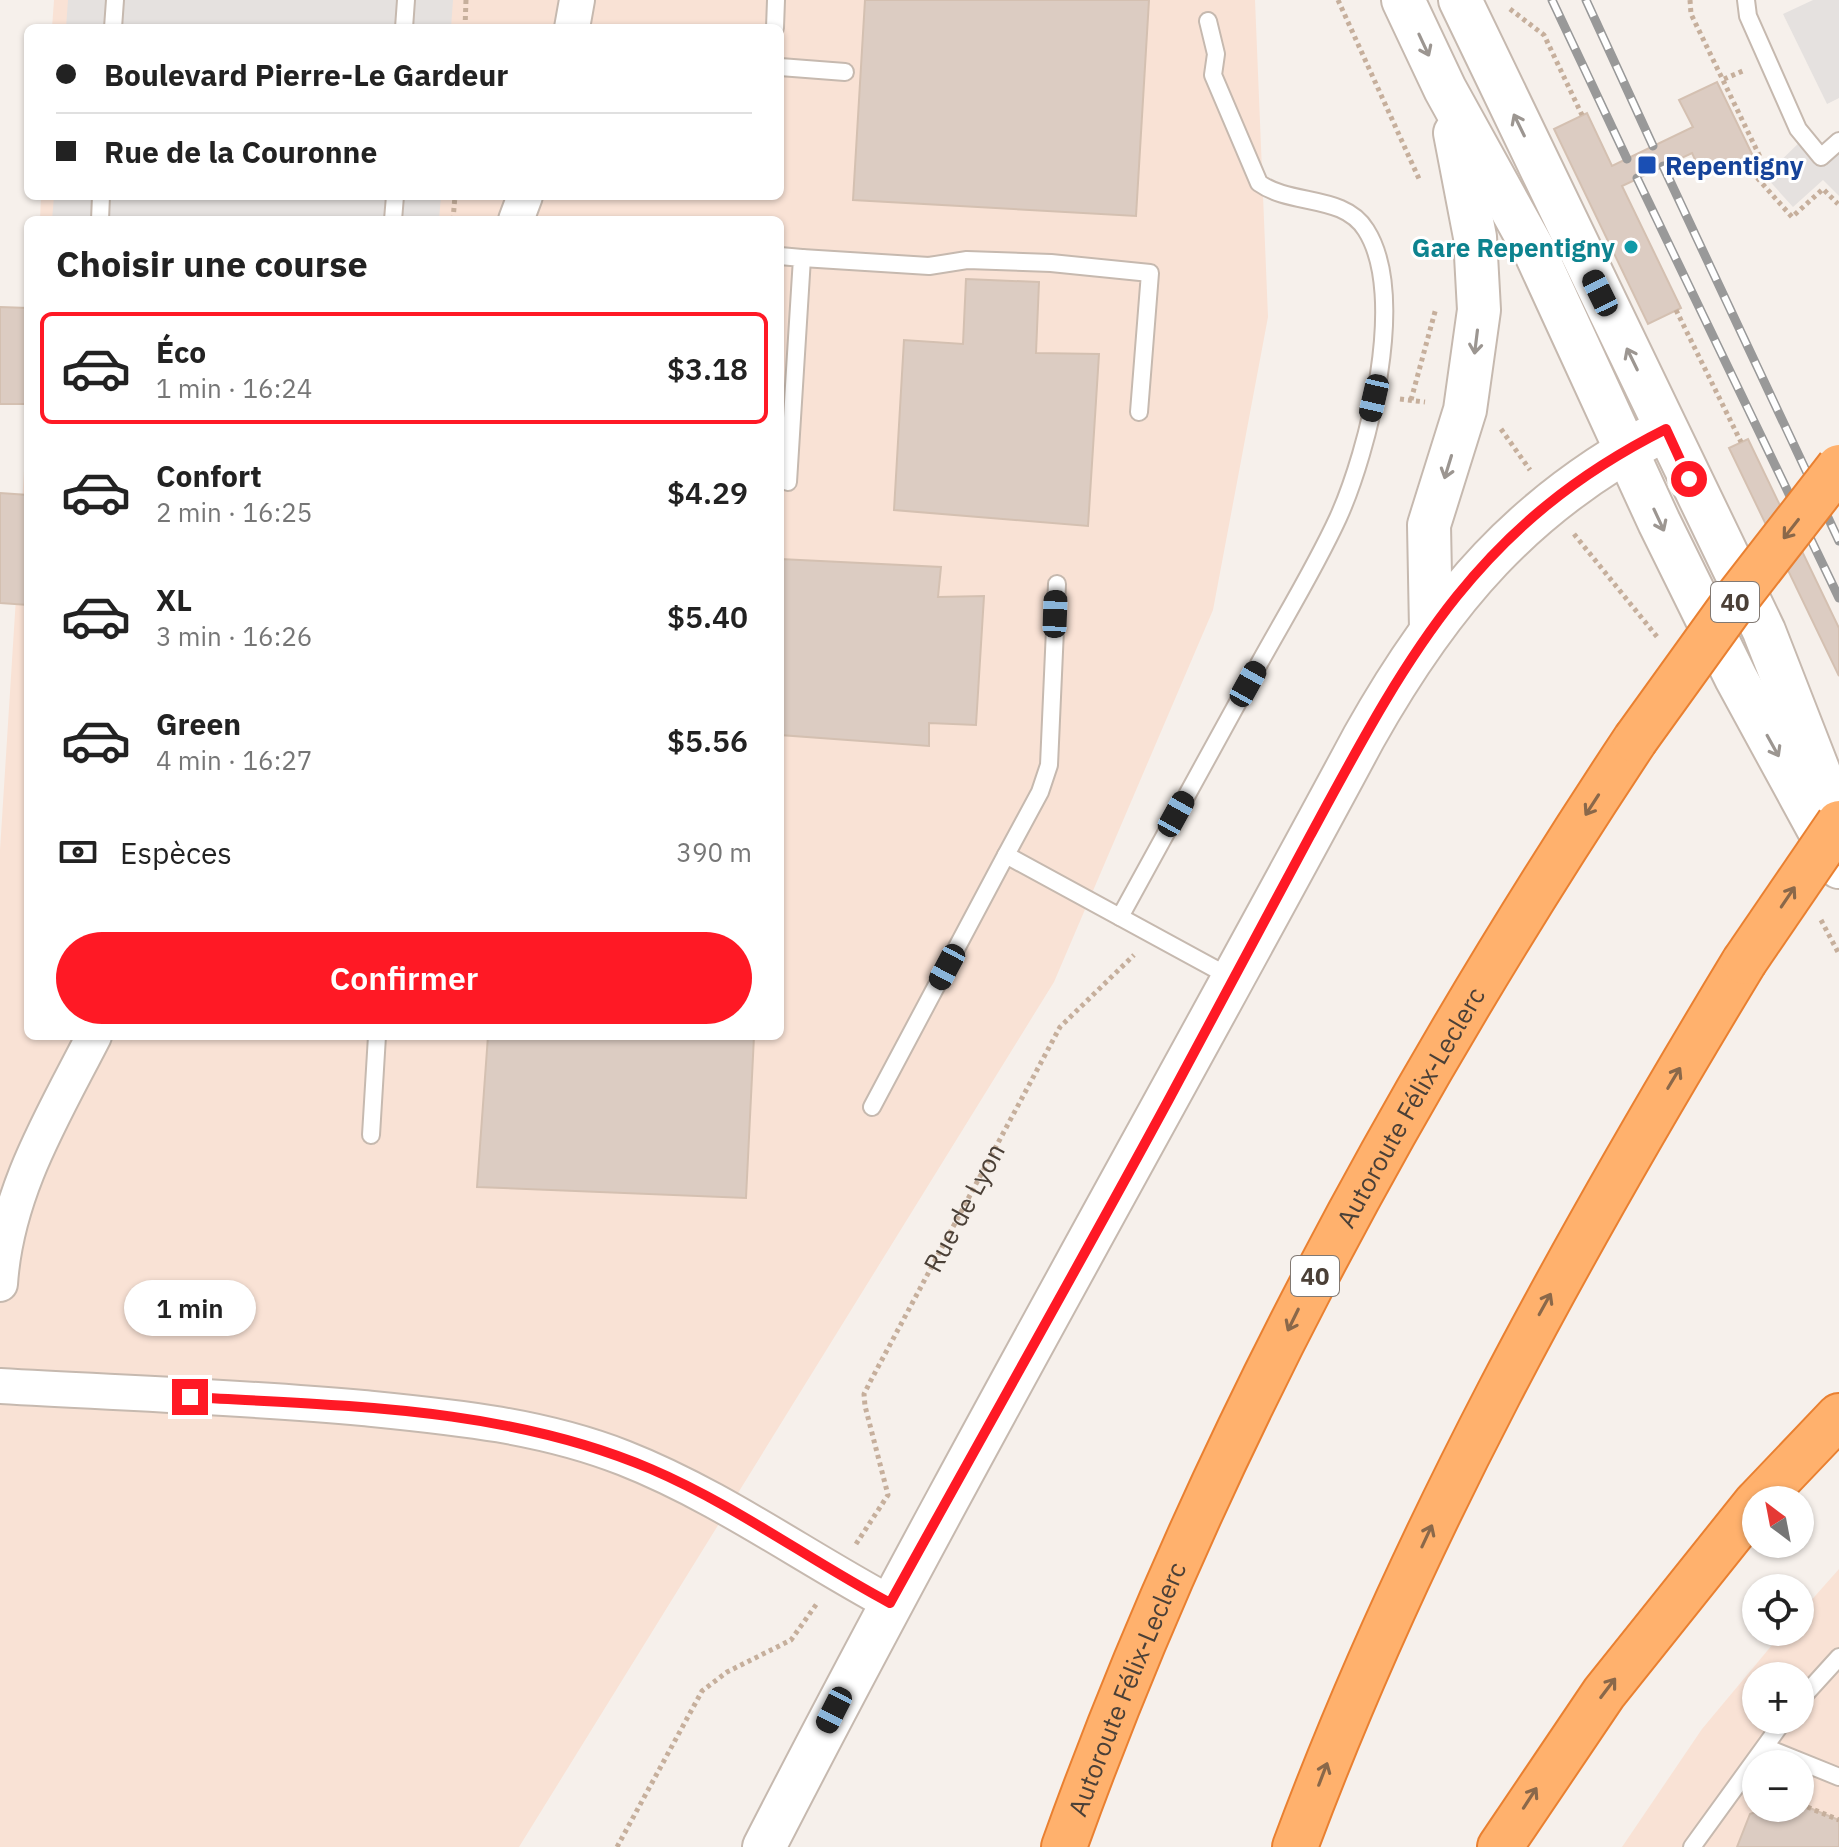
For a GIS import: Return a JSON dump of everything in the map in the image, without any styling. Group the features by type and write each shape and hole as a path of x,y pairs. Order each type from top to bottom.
{"highway":[{"name":"Autoroute Félix-Leclerc","path":"1064,1847 1167,1587 1307,1291 1461,1013 1635,740 1839,467"},
{"path":"1295,1847 1398,1600 1519,1350 1629,1154 1744,962 1839,823"},
{"path":"1773,1486 1839,1416"},
{"path":"1500,1847 1546,1773 1604,1693 1742,1522"}],"street":[{"path":"573,24 577,0"},
{"path":"1403,0 1445,89 1535,252 1736,678 1839,867"},
{"path":"1460,0 1775,656 1839,823"},
{"path":"1431,629 1429,525 1465,410 1479,310 1475,237 1445,89"},
{"path":"764,1847 890,1603 1364,737 1431,629 1477,570 1513,533 1589,472 1666,429"},
{"path":"0,1284 8,1224 18,1191 92,1040"},
{"path":"0,1386 317,1404 468,1419 553,1434 622,1457 686,1485 890,1603"}],"lane":[{"path":"113,24 115,0"},
{"path":"404,24 406,0"},
{"path":"775,24 776,0"},
{"path":"1746,0 1748,16 1804,138 1821,157 1839,141"},
{"path":"1120,917 1338,517 1365,438 1383,337 1381,273 1367,231 1344,210 1272,193 1259,183 1213,75 1216,54 1208,21"},
{"path":"784,67 845,72"},
{"path":"784,256 929,266 967,260 1051,263 1150,273 1139,412"},
{"path":"788,482 802,258"},
{"path":"872,1107 1040,792 1049,765 1057,584"},
{"path":"1006,855 1233,979"},
{"path":"371,1135 377,1040"},
{"path":"1814,1685 1839,1657"},
{"path":"1692,1847 1727,1793 1774,1734"},
{"path":"1765,1747 1839,1777"}],"path":[{"path":"465,24 466,0"},
{"path":"1338,0 1424,191"},
{"path":"1499,0 1544,35 1582,115"},
{"path":"1690,0 1691,14 1738,118 1762,161 1752,172 1792,217 1823,189 1838,204"},
{"path":"1411,400 1437,304"},
{"path":"1676,310 1741,442"},
{"path":"1495,423 1529,470"},
{"path":"1576,535 1660,641"},
{"path":"1816,909 1839,954"},
{"name":"Rue de Lyon","path":"888,1495 864,1394 1060,1027 1138,950"},
{"path":"617,1847 702,1691 727,1672 796,1635"},
{"path":"1814,1810 1839,1820"}],"shaded area":[{"path":"54,0 1255,0 1268,317 1213,610 1054,982 519,1847 0,1847 0,850 24,471 24,1040 784,1040 784,216 40,216 41,200 784,200 784,24 52,24"},
{"path":"68,0 453,0 451,24 66,24"},
{"path":"1813,0 1839,0 1839,98 1827,104 1783,14"},
{"path":"1804,138 1821,157 1839,141 1839,196 1823,180 1793,207 1765,176"},
{"path":"54,200 441,200 439,216 404,216 394,212 394,216 52,216"},
{"path":"1839,1569 1839,1847 1622,1847 1702,1729 1742,1681 1742,1734 1814,1734 1814,1662 1758,1662 1771,1646 1814,1646 1814,1597"}],"building":[{"path":"865,0 1149,0 1136,216 853,200"},
{"name":"Gare Repentigny","path":"1717,82 1753,156 1715,174 1709,161 1698,166 1692,153 1622,186 1681,308 1648,324 1554,129 1587,113 1612,166 1693,127 1679,100"},
{"path":"966,279 1039,282 1036,353 1099,354 1088,526 894,510 904,340 963,344"},
{"path":"0,307 24,308 24,404 0,404"},
{"path":"1748,439 1839,628 1839,676 1729,448"},
{"path":"0,493 24,495 24,605 0,603"},
{"path":"784,559 941,567 938,597 984,596 976,725 929,723 929,746 784,735"},
{"path":"488,1040 754,1040 746,1198 477,1187"},
{"path":"1814,1810 1839,1820 1839,1847 1737,1847 1747,1822 1814,1822"}],"railway":[{"path":"1552,0 1627,159"},
{"path":"1586,0 1653,146"},
{"path":"1663,166 1839,541"},
{"path":"1637,178 1839,598"}],"place":[{"name":"Repentigny","path":"1647,165"},
{"name":"Gare Repentigny","path":"1631,247"}],"route":[{"path":"190,1397 317,1404 441,1416 553,1434 622,1457 686,1485 890,1603 1104,1220 1364,737 1431,629 1494,551 1570,486 1611,458 1666,429 1689,479"}]}
